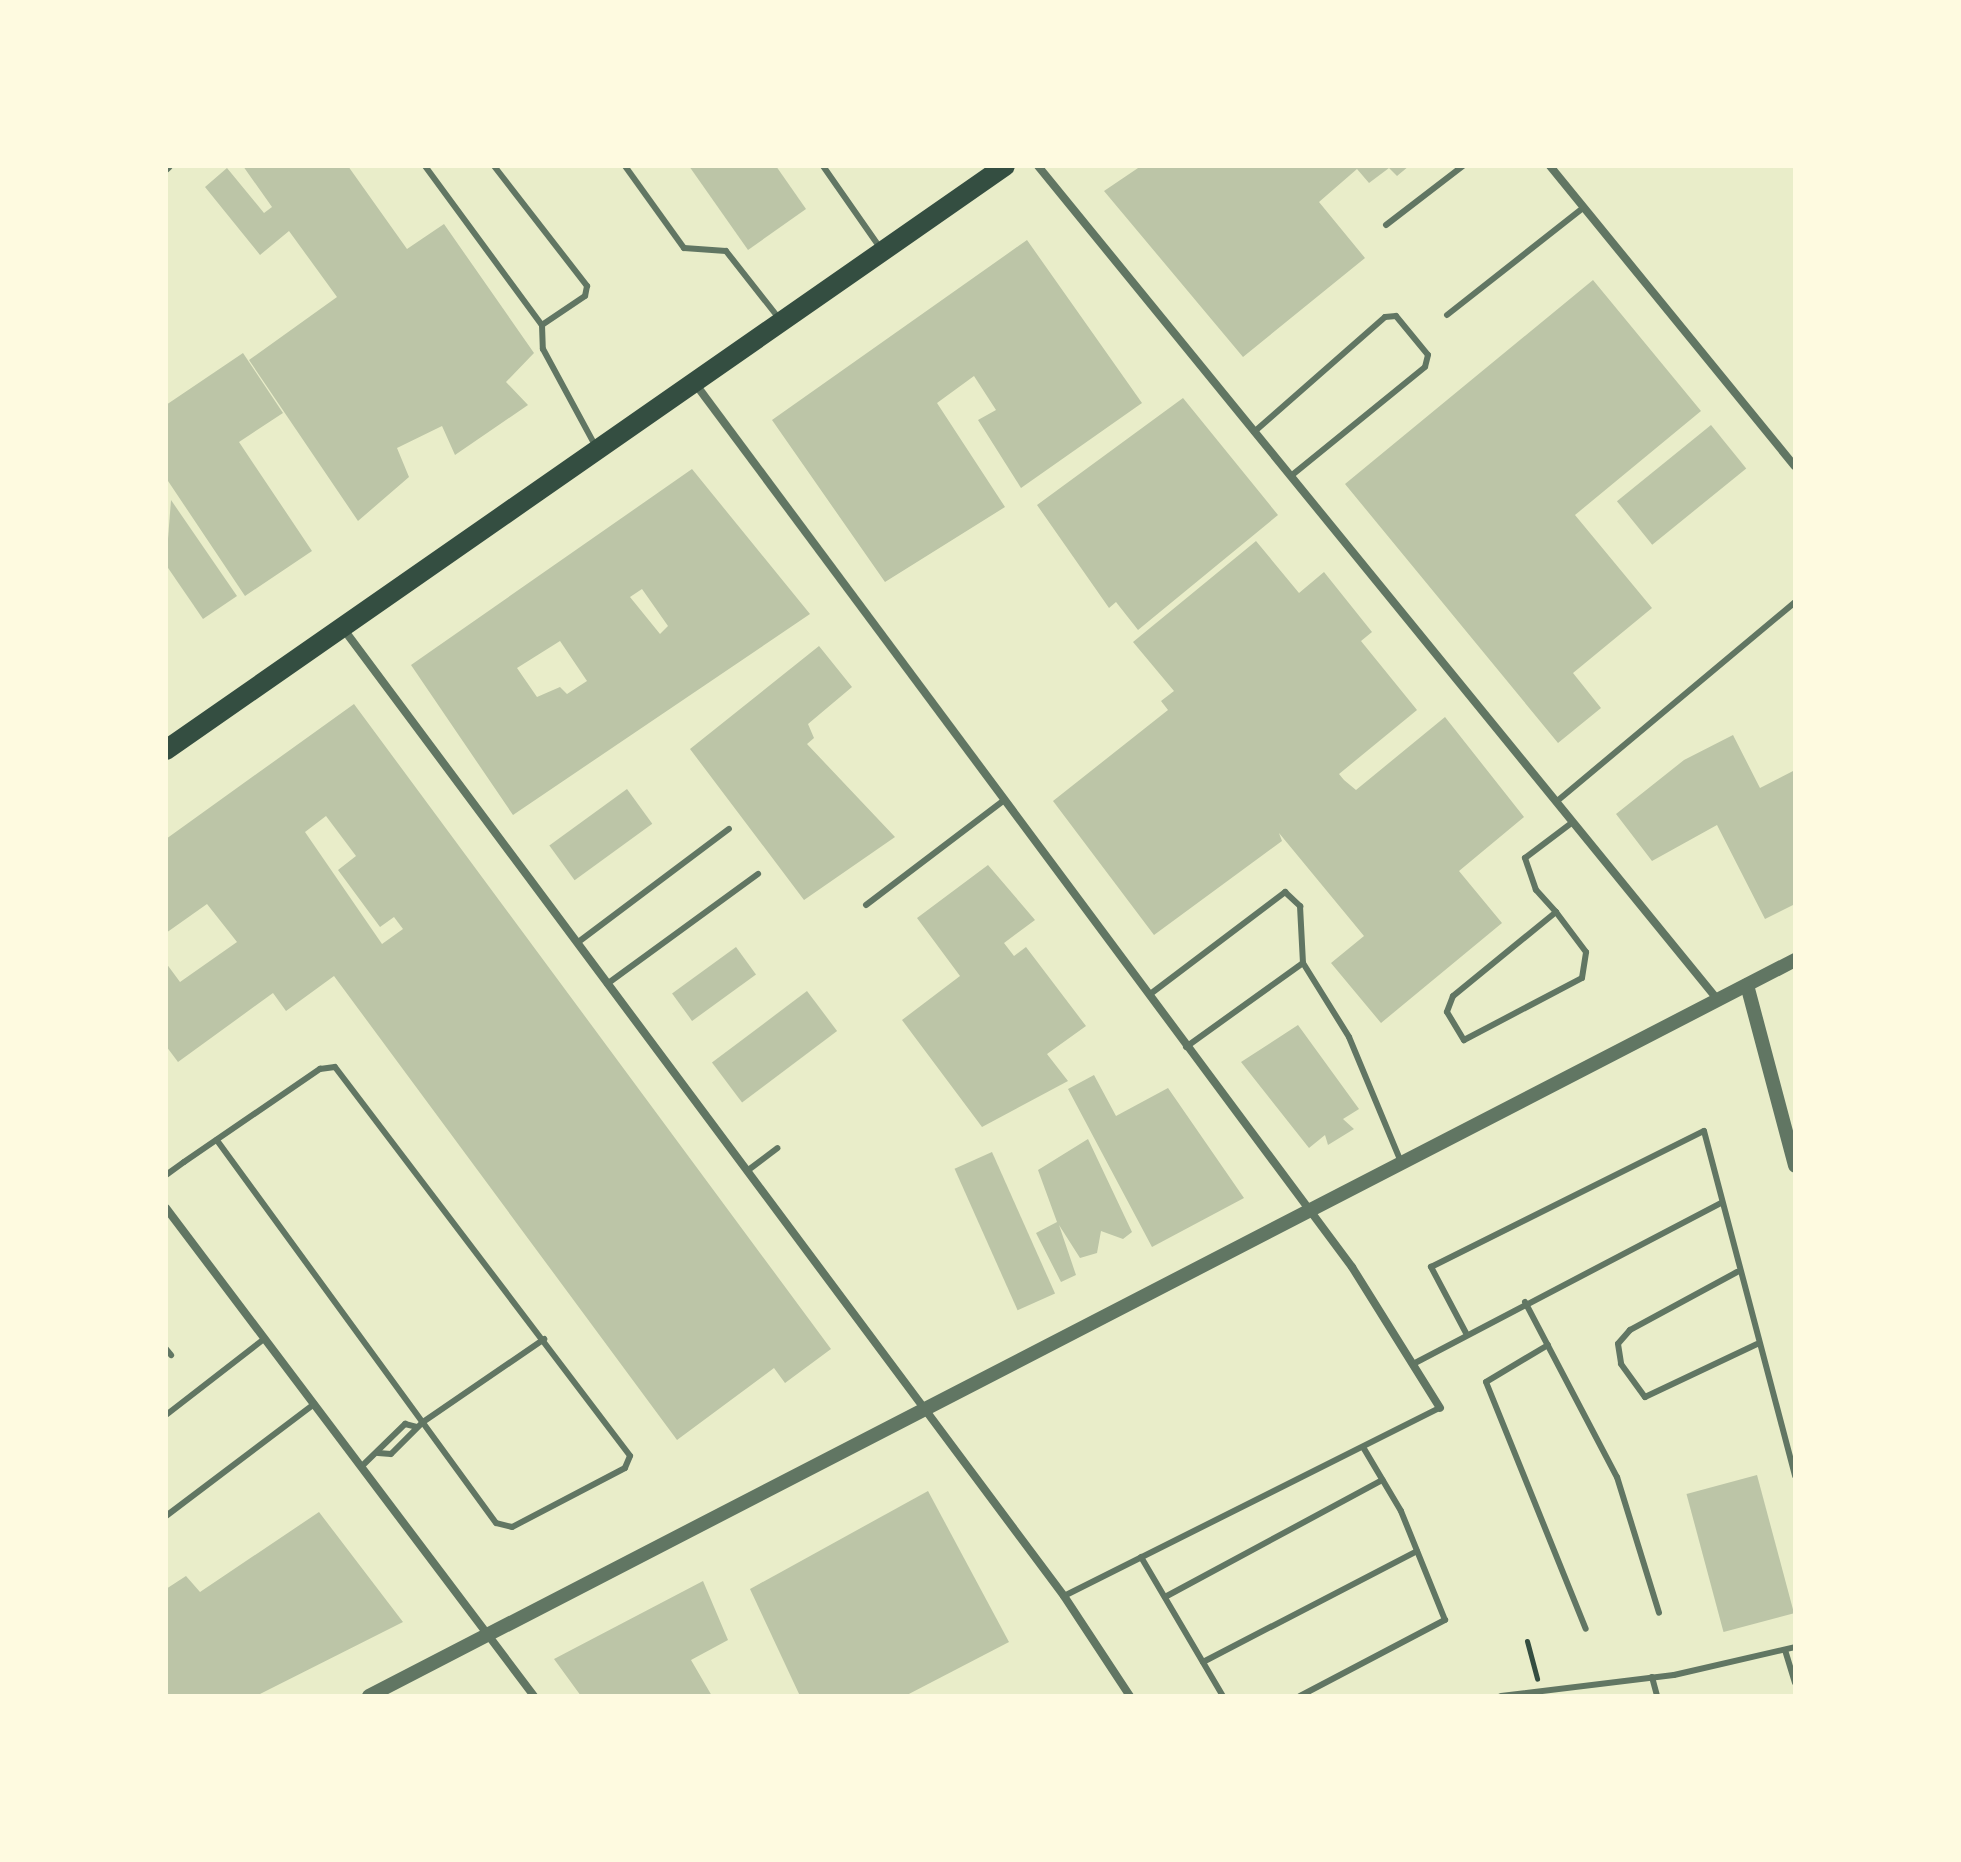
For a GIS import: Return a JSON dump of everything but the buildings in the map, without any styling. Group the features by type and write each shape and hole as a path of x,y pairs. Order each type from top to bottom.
{"main road":[{"path":"166,750 881,249 1005,166"}],"street":[{"path":"1038,166 1718,1000"},
{"path":"1550,166 1795,466"},
{"path":"694,381 1308,1216 1352,1267 1415,1363 1440,1408"},
{"path":"342,626 1064,1596 1130,1696"},
{"path":"369,1696 490,1638 1308,1216 1795,960"},
{"path":"1747,985 1794,1160"},
{"path":"166,1208 534,1696"}],"lane":[{"path":"425,166 542,325 543,349 597,449"},
{"path":"494,166 587,286 585,296 542,325"},
{"path":"625,166 684,248 726,251 780,320"},
{"path":"823,166 881,249"},
{"path":"1386,225 1463,166"},
{"path":"1447,315 1584,207"},
{"path":"1254,432 1385,317 1396,316 1428,355 1425,367 1291,476"},
{"path":"1556,802 1795,602"},
{"path":"866,905 1003,801"},
{"path":"1556,912 1453,996 1447,1012 1464,1040 1582,978 1586,952 1556,912 1536,890 1525,858 1573,822"},
{"path":"577,943 729,829"},
{"path":"607,984 758,874"},
{"path":"1146,997 1285,892 1300,906 1303,963 1349,1037 1403,1166"},
{"path":"1185,1048 1303,963"},
{"path":"166,1175 320,1069 335,1067 630,1456 625,1468 512,1527 496,1523 420,1425 217,1140"},
{"path":"1466,1333 1431,1267 1503,1227 1704,1131 1737,1272 1795,1476"},
{"path":"747,1171 777,1148"},
{"path":"1415,1363 1525,1302 1721,1203"},
{"path":"1737,1272 1630,1330 1618,1344 1621,1364 1645,1397 1757,1344"},
{"path":"1525,1302 1617,1477 1659,1613"},
{"path":"166,1415 264,1339"},
{"path":"378,1453 391,1454 420,1425 544,1339"},
{"path":"1548,1345 1486,1382 1586,1629"},
{"path":"166,1516 314,1404"},
{"path":"1064,1596 1440,1408"},
{"path":"361,1467 405,1424 420,1425"},
{"path":"1300,1696 1445,1620 1417,1551 1363,1447"},
{"path":"1165,1597 1382,1480"},
{"path":"1203,1662 1417,1551"},
{"path":"1141,1557 1223,1696"},
{"path":"1501,1696 1539,1688 1652,1677 1795,1647"},
{"path":"1785,1650 1795,1683"},
{"path":"1652,1677 1657,1696"}],"path":[{"path":"1527,1641 1539,1688"}]}
